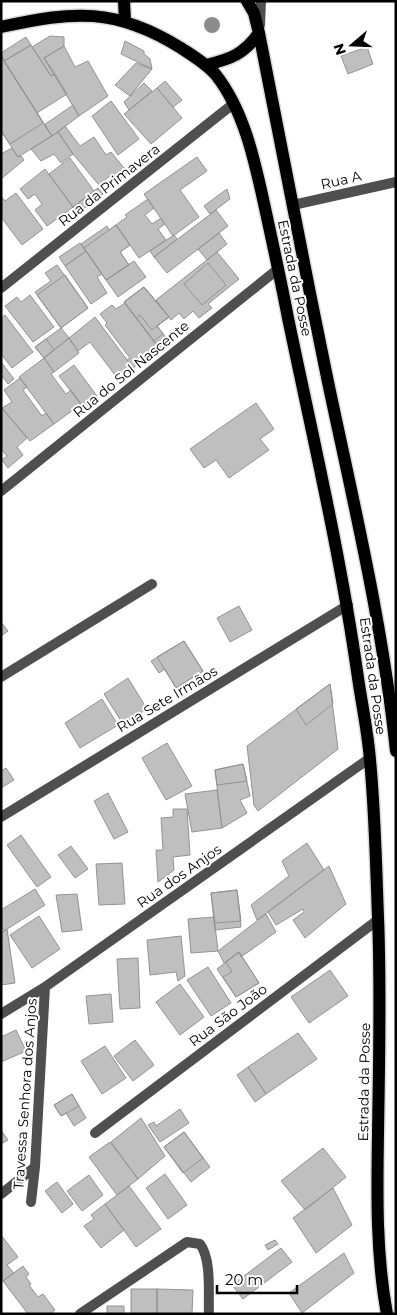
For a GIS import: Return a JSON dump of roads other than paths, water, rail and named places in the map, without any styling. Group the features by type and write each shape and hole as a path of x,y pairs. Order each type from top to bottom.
{"main road":[{"path":"124,1 125,21"},
{"name":"Estrada da Posse","path":"247,1 254,13 259,33 322,355 374,597 393,695 396,751"},
{"name":"Estrada da Posse","path":"1,27 47,17 74,15 125,21 165,39 206,65 216,75 233,104 244,130 255,166 348,605 370,758 378,919 380,1050 379,1250 387,1314"},
{"path":"206,65 236,56 250,46 259,33"}],"street":[{"path":"259,33 261,1"},
{"name":"Rua da Primavera","path":"1,288 233,104"},
{"name":"Rua A","path":"293,205 396,182"},
{"name":"Rua do Sol Nascente","path":"1,491 278,269"},
{"path":"1,677 152,584"},
{"name":"Rua Sete Irmãos","path":"1,817 348,605"},
{"name":"Rua dos Anjos","path":"1,1014 45,987 370,758"},
{"name":"Rua São João","path":"95,1133 378,919"},
{"name":"Travessa Senhora dos Anjos","path":"31,1202 35,1167 45,987"},
{"path":"1,1194 35,1167"},
{"path":"80,1314 187,1242 200,1244 204,1250 208,1274 209,1314"}]}
